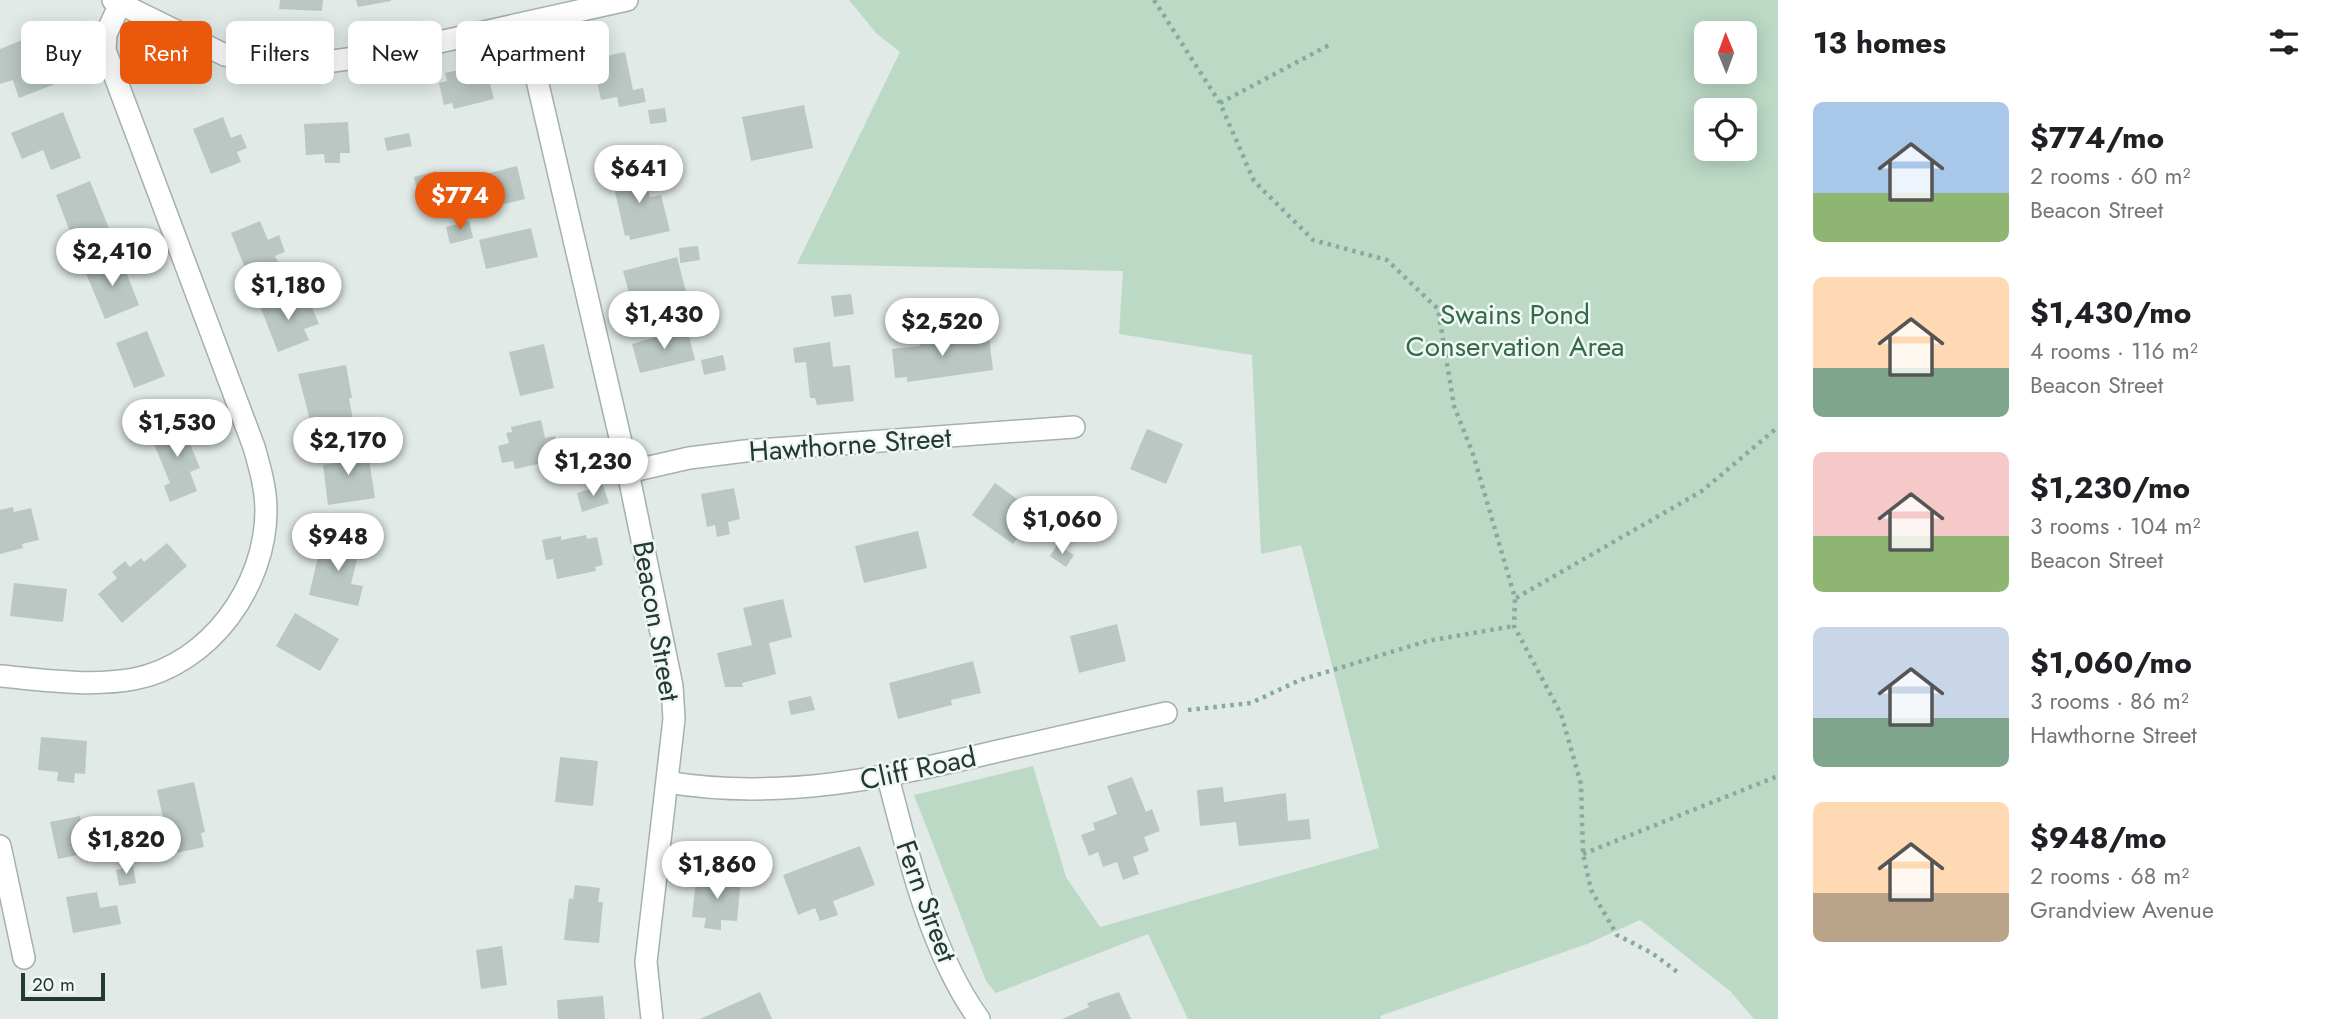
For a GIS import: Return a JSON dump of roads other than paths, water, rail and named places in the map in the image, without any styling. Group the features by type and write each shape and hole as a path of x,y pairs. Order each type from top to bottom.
{"street":[{"path":"537,21 627,0"},
{"path":"0,676 103,683 161,670 190,654 220,629 246,590 264,537 265,495 254,447 105,50 106,34 117,2 225,55 281,67 321,65 456,38"},
{"name":"Beacon Street","path":"538,84 628,472 672,686 674,719 646,962 652,1019"},
{"name":"Hawthorne Street","path":"628,472 696,457 745,451 1074,427"},
{"name":"Cliff Road","path":"667,782 715,789 830,786 888,777 1166,713"},
{"name":"Fern Street","path":"888,777 913,867 936,931 954,975 979,1019"},
{"path":"0,846 24,958"}],"park label":[{"name":"Swains Pond Conservation Area","path":"1515,330"}]}
